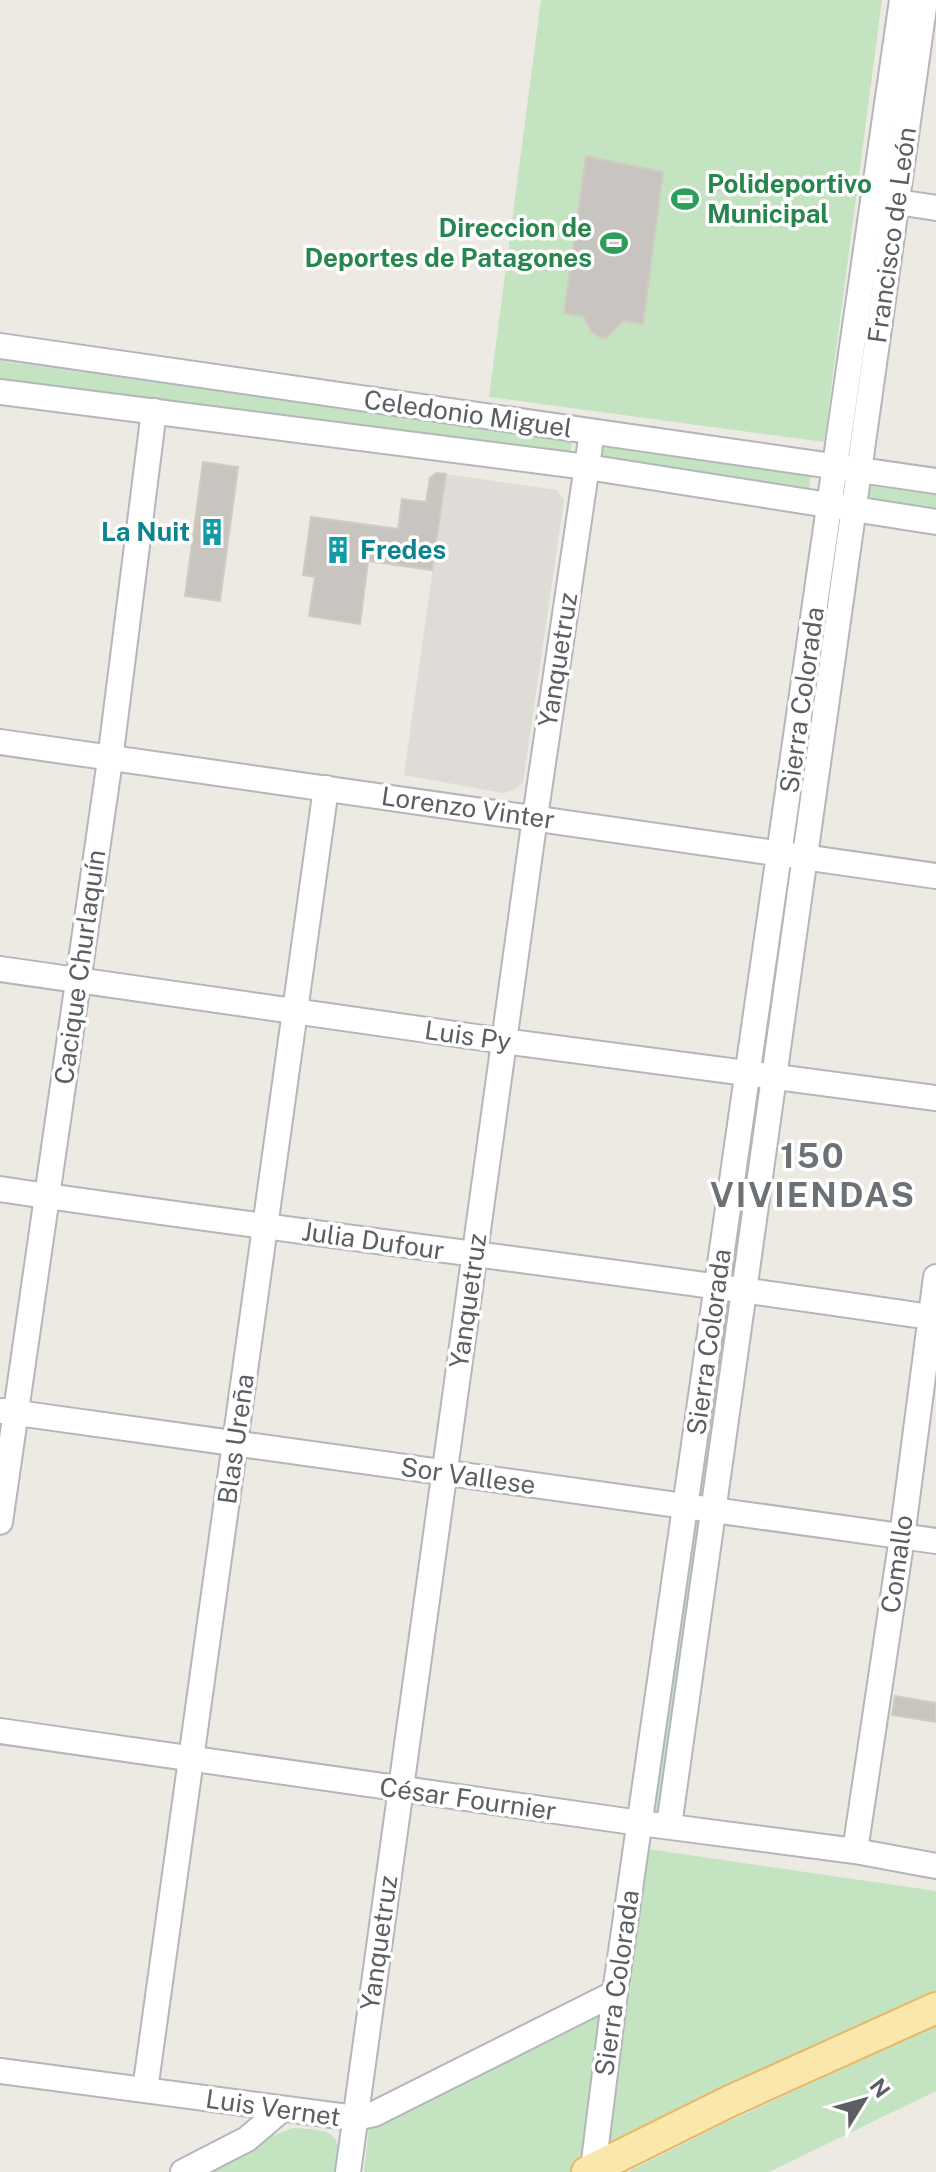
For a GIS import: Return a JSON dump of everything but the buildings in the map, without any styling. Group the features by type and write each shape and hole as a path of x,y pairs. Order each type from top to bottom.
{"main road":[{"path":"590,2170 728,2102 936,2008"}],"street":[{"name":"Francisco de León","path":"886,201 902,0"},
{"name":"Francisco de León","path":"847,469 886,201 925,0"},
{"path":"886,201 936,208"},
{"name":"Celedonio Miguel","path":"0,346 936,481"},
{"name":"Celedonio Miguel","path":"0,392 587,467 936,522"},
{"name":"Cacique Churlaquín","path":"0,1522 8,1412 47,1196 110,760 154,411"},
{"name":"Yanquetruz","path":"348,2172 535,817 592,432"},
{"name":"Sierra Colorada","path":"590,2170 780,853 847,469"},
{"name":"Sierra Colorada","path":"669,1826 804,857 841,507"},
{"name":"Lorenzo Vinter","path":"0,742 936,876"},
{"name":"Blas Ureña","path":"145,2090 326,788"},
{"name":"Luis Py","path":"0,969 504,1041 936,1098"},
{"name":"Julia Dufour","path":"0,1189 474,1255 718,1285 933,1317"},
{"name":"Comallo","path":"855,1851 902,1537 936,1277"},
{"name":"Sor Vallese","path":"8,1412 936,1541"},
{"name":"César Fournier","path":"0,1731 855,1851 936,1866"},
{"name":"Luis Vernet","path":"0,2071 355,2118 374,2114 615,1993"},
{"path":"183,2172 247,2139 281,2110"}],"shaded area":[{"path":"446,474 557,490 564,500 523,783 503,793 404,775"}],"green space":[{"name":"Polideportivo Municipal","path":"541,0 882,0 824,442 489,397"},
{"path":"0,361 572,440 569,460 0,381"},
{"path":"597,446 811,475 808,494 595,464"},
{"path":"867,485 936,494 936,514 864,505"},
{"path":"788,866 796,867 769,1067 760,1066"},
{"path":"755,1091 764,1093 736,1280 727,1279"},
{"path":"725,1304 734,1305 706,1496 697,1495"},
{"path":"692,1523 702,1524 660,1820 650,1818"},
{"path":"648,1849 936,1891 936,1995 608,2157"},
{"path":"601,2009 584,2168 575,2172 364,2172 369,2127"},
{"path":"936,2026 936,2091 769,2172 627,2172 723,2124"},
{"path":"293,2128 331,2135 338,2148 338,2172 201,2172 267,2138"}],"place":[{"name":"Polideportivo Municipal","path":"685,199"},
{"name":"Direccion de Deportes de Patagones","path":"614,243"},
{"name":"La Nuit","path":"212,532"},
{"name":"Fredes","path":"338,550"}],"district":[{"name":"150 VIVIENDAS","path":"813,1176"}]}
